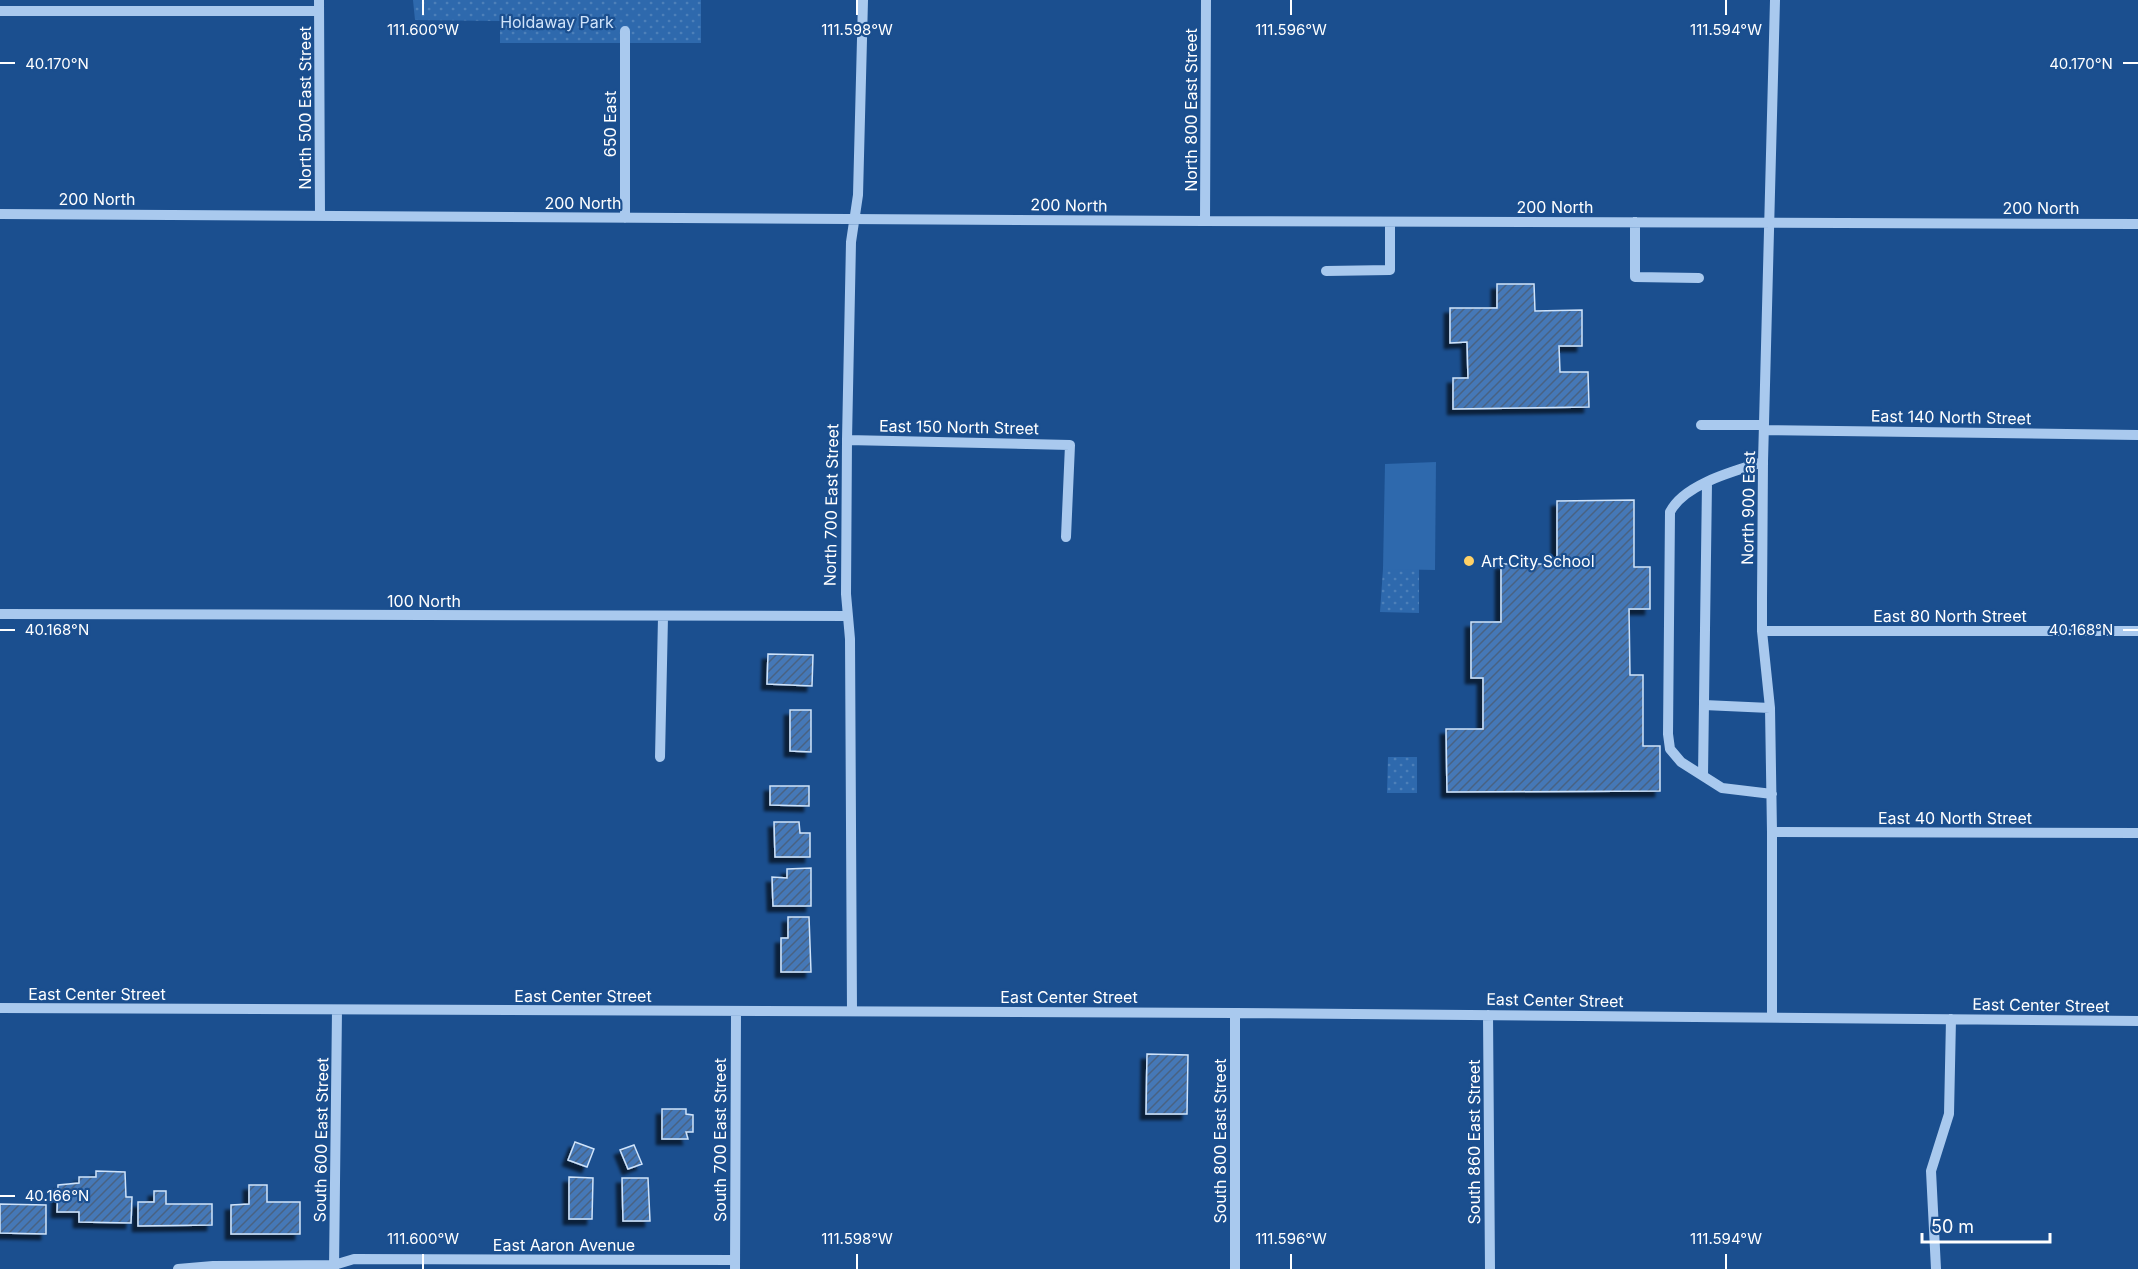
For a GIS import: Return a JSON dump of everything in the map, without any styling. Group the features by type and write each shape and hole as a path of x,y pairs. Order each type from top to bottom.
{"street":[{"name":"North 700 East Street","path":"852,1010 847,440 851,242 858,195 863,0"},
{"name":"North 800 East Street","path":"1205,221 1206,0"},
{"name":"North 900 East","path":"1772,1017 1773,832 1770,708 1762,631 1763,462 1775,0"},
{"path":"0,11 85,6 319,5"},
{"name":"North 500 East Street","path":"319,5 321,215"},
{"name":"650 East","path":"625,31 625,218"},
{"name":"200 North","path":"0,214 2138,224"},
{"path":"1326,270 1390,270 1390,222"},
{"path":"1635,222 1635,277 1699,278"},
{"name":"East 140 North Street","path":"1701,425 2138,435"},
{"name":"East 150 North Street","path":"847,440 1071,445 1066,537"},
{"path":"1763,462 1707,483 1682,496 1674,504 1668,520 1668,743 1681,762 1722,788 1772,794"},
{"path":"1703,776 1707,483"},
{"name":"100 North","path":"0,614 847,616"},
{"path":"660,757 663,617"},
{"name":"East 80 North Street","path":"1762,631 2138,631"},
{"path":"1704,705 1770,708"},
{"name":"East 40 North Street","path":"1773,832 2138,833"},
{"name":"East Center Street","path":"0,1008 736,1012 852,1010 2138,1021"},
{"name":"South 600 East Street","path":"334,1267 337,1010"},
{"name":"South 700 East Street","path":"735,1265 736,1012"},
{"name":"South 800 East Street","path":"1235,1013 1235,1269"},
{"name":"South 860 East Street","path":"1488,1015 1490,1269"},
{"path":"1936,1269 1931,1171 1949,1114 1951,1019"},
{"name":"East Aaron Avenue","path":"177,1269 213,1266 334,1267 354,1259 735,1265"}],"green space":[{"name":"Holdaway Park","path":"413,0 701,0 701,43 500,43 500,21 415,20"},
{"path":"1436,462 1435,570 1383,569 1385,464"},
{"path":"1383,569 1419,569 1419,613 1380,612"},
{"path":"1388,757 1417,757 1417,793 1387,793"}],"building":[{"path":"1497,284 1534,284 1535,311 1582,310 1582,346 1559,346 1560,372 1588,372 1589,407 1453,409 1453,378 1468,378 1467,342 1450,343 1450,308 1497,308"},
{"path":"1634,500 1634,567 1650,567 1650,609 1629,609 1630,675 1643,675 1643,746 1660,746 1660,791 1447,792 1446,729 1483,729 1483,678 1471,678 1471,622 1501,622 1501,564 1557,564 1557,501"},
{"path":"768,654 813,655 812,686 767,684"},
{"path":"790,710 811,710 811,752 790,751"},
{"path":"770,786 809,786 809,806 770,805"},
{"path":"774,822 799,822 800,833 810,833 810,857 775,857"},
{"path":"811,868 811,906 773,906 772,877 787,878 787,869"},
{"path":"788,917 809,917 811,972 781,972 781,938 788,938"},
{"path":"1147,1054 1188,1055 1187,1114 1146,1114"},
{"path":"662,1109 686,1109 686,1114 693,1115 693,1132 686,1132 688,1139 662,1139"},
{"path":"575,1142 594,1149 587,1167 568,1160"},
{"path":"634,1145 642,1164 628,1169 620,1150"},
{"path":"96,1171 125,1172 126,1197 132,1197 131,1223 79,1222 79,1212 57,1212 58,1185 79,1183 79,1177 96,1177"},
{"path":"569,1177 593,1178 592,1219 569,1219"},
{"path":"622,1178 648,1178 650,1221 623,1221"},
{"path":"249,1185 267,1185 267,1202 300,1202 300,1234 231,1234 231,1205 249,1204"},
{"path":"154,1191 166,1191 166,1204 212,1204 212,1225 138,1226 138,1202 154,1202"},
{"path":"0,1204 46,1205 46,1234 0,1233"}],"place":[{"name":"Art City School","path":"1469,561"}]}
